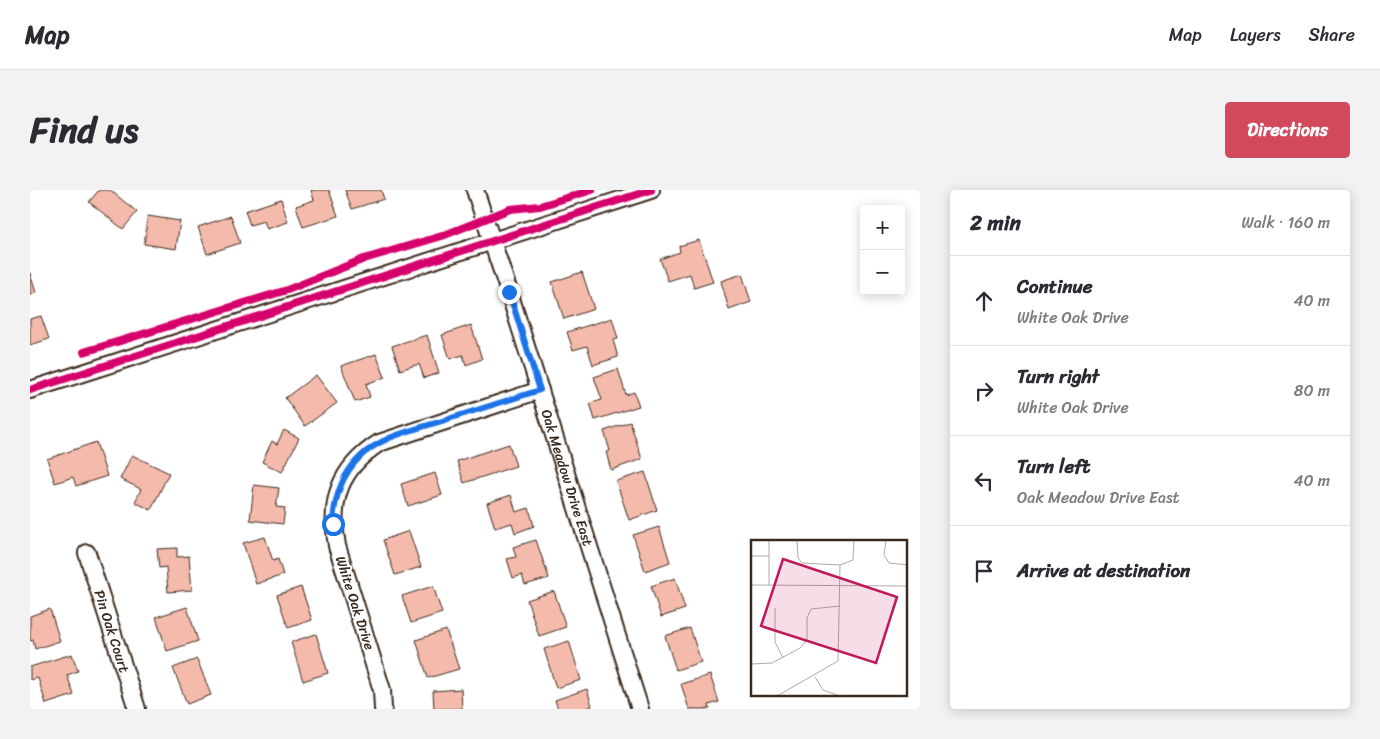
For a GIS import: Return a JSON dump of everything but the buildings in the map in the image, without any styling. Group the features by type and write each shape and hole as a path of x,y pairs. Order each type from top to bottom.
{"street":[{"name":"Oak Meadow Drive East","path":"475,190 640,709"},
{"path":"30,390 651,190"},
{"name":"White Oak Drive","path":"383,709 382,690 337,546 333,524 336,500 345,477 359,458 379,443 540,390"},
{"name":"Pin Oak Court","path":"87,554 137,709"}],"cycle path":[{"path":"84,352 287,290 364,259 442,236 510,209 540,206 592,190"},
{"path":"30,390 651,190"}],"route":[{"path":"333,524 336,500 345,477 359,458 379,443 540,390 509,292"}]}
